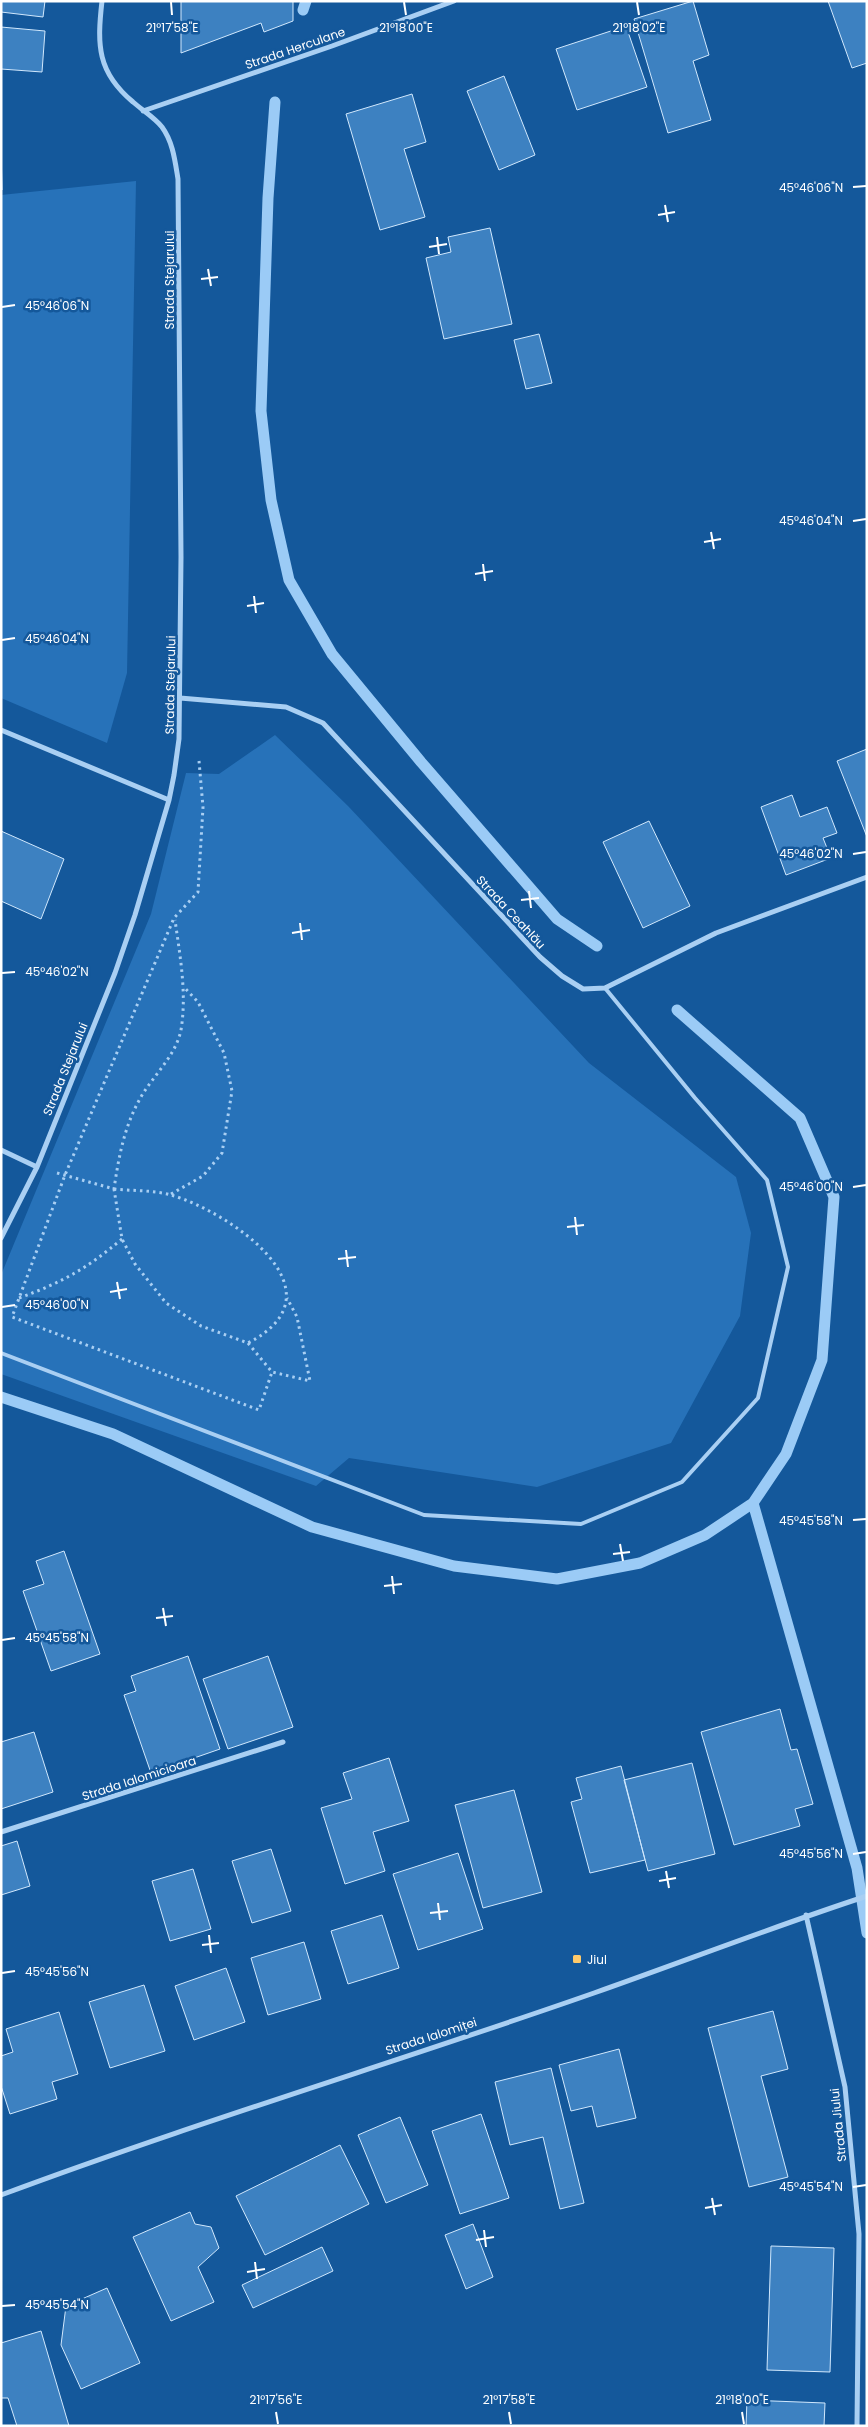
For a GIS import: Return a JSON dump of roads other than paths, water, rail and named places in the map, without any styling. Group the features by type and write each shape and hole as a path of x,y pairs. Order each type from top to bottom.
{"street":[{"name":"Strada Stejarului","path":"1,1238 37,1167 115,973 135,915 169,800 179,739 181,557 178,179 174,152 162,127 118,89 107,75 99,39 102,1"},
{"name":"Strada Herculane","path":"143,111 332,46 454,1"},
{"name":"Strada Ceahlău","path":"180,698 286,707 323,723 540,957 562,976 583,988 605,988 716,933 867,877"},
{"path":"1,730 169,800"},
{"path":"1,1150 37,1167"},
{"name":"Strada Ialomicioara","path":"1,1832 283,1742"},
{"name":"Strada Ialomiței","path":"1,2195 119,2151 594,1993 806,1915 867,1896"},
{"name":"Strada Jiului","path":"806,1915 846,2097 859,2234 858,2426"}],"lane":[{"path":"1,1353 424,1515 581,1524 682,1482 758,1398 788,1267 767,1180 695,1098 605,988"}],"waterway":[{"path":"303,10 306,1"},
{"path":"275,102 268,198 261,411 271,500 289,580 332,654 421,762 557,919 597,946"},
{"path":"1,1397 113,1434 312,1527 454,1566 557,1579 640,1563 705,1535 753,1503 786,1454 822,1360 834,1197 800,1118 677,1010"},
{"path":"753,1503 857,1868 867,1933"}],"place":[{"name":"Jiul","path":"577,1959"}]}
